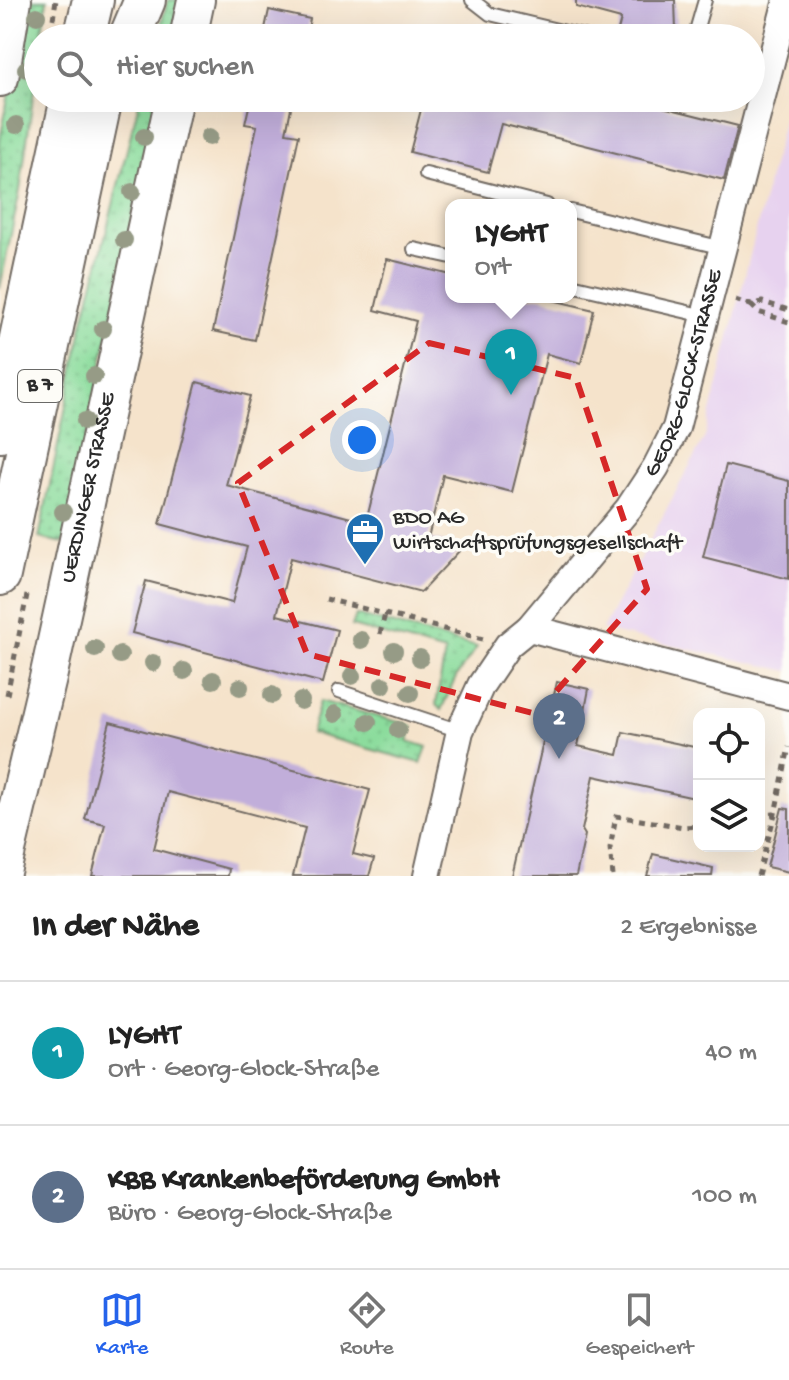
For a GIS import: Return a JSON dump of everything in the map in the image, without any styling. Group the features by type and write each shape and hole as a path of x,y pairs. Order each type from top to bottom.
{"main road":[{"path":"68,24 71,0"},
{"path":"87,24 93,0"},
{"path":"118,24 123,0"},
{"path":"135,24 145,0"},
{"path":"59,156 60,112"},
{"name":"B 7","path":"0,432 59,156 86,112"},
{"name":"B 7","path":"14,579 92,112"}],"street":[{"path":"0,78 13,0"},
{"path":"191,24 196,0"},
{"name":"GEORG-GLOCK-STRASSE","path":"765,67 787,0"},
{"name":"UERDINGER STRASSE","path":"1,876 48,678 171,112"},
{"name":"GEORG-GLOCK-STRASSE","path":"427,876 460,731 481,685 508,645 529,628 629,508 656,467 676,428 754,112"},
{"path":"529,628 789,696"}],"lane":[{"path":"472,0 490,14 532,24"},
{"path":"698,24 705,0"},
{"path":"426,174 524,199"},
{"path":"577,212 723,248"},
{"path":"414,249 445,256"},
{"path":"577,286 708,304"},
{"path":"339,691 460,731"}],"path":[{"path":"708,304 751,305 762,302 789,310"},
{"path":"751,305 758,312 789,322"},
{"path":"7,695 14,579"},
{"path":"326,599 508,645"},
{"path":"380,634 385,614"},
{"path":"758,876 789,747"},
{"path":"765,815 775,814"},
{"path":"613,876 610,848 616,816 693,826"}],"highlighted area":[{"path":"429,343 576,378 647,589 536,714 307,654 238,483"}],"shaded area":[{"path":"789,98 789,671 602,630 705,437"}],"green space":[{"path":"27,0 47,0 43,24 24,24 24,112 31,112 20,190 0,288 0,140"},
{"path":"168,0 180,0 175,24 161,24"},
{"path":"136,112 155,112 64,543 39,538 82,328"},
{"path":"356,615 477,647 456,677 441,710 436,705 445,652 352,626"},
{"path":"320,701 413,726 408,741 427,747 421,763 311,733"}],"building":[{"path":"576,0 675,0 676,24 620,24 621,19 576,7"},
{"path":"269,10 310,19 309,24 266,24"},
{"path":"248,112 290,112 286,133 299,135 255,340 213,331 257,126 245,124"},
{"path":"420,112 683,112 738,126 724,180 501,124 488,172 410,152"},
{"path":"387,259 445,274 445,303 565,303 594,310 581,363 547,354 512,492 443,475 428,538 462,548 421,592 291,558 277,615 337,630 323,683 132,633 146,581 232,603 247,547 160,524 197,382 250,396 226,485 366,522 416,321 375,310"},
{"path":"726,465 789,481 789,579 703,557"},
{"path":"557,682 589,689 578,746 618,755 623,732 693,747 693,798 594,776 576,876 512,876"},
{"path":"110,722 370,790 353,854 374,859 369,876 293,876 305,828 168,792 154,849 229,869 228,876 92,876 105,824 85,819"},
{"path":"782,808 789,809 789,872 767,867"},
{"path":"653,854 713,868 712,876 647,876"}],"place":[{"name":"LYGHT","path":"511,395"},
{"name":"BDO AG Wirtschaftsprüfungsgesellschaft","path":"365,566"},
{"name":"KBB Krankenbeförderung GmbH","path":"559,759"}]}
